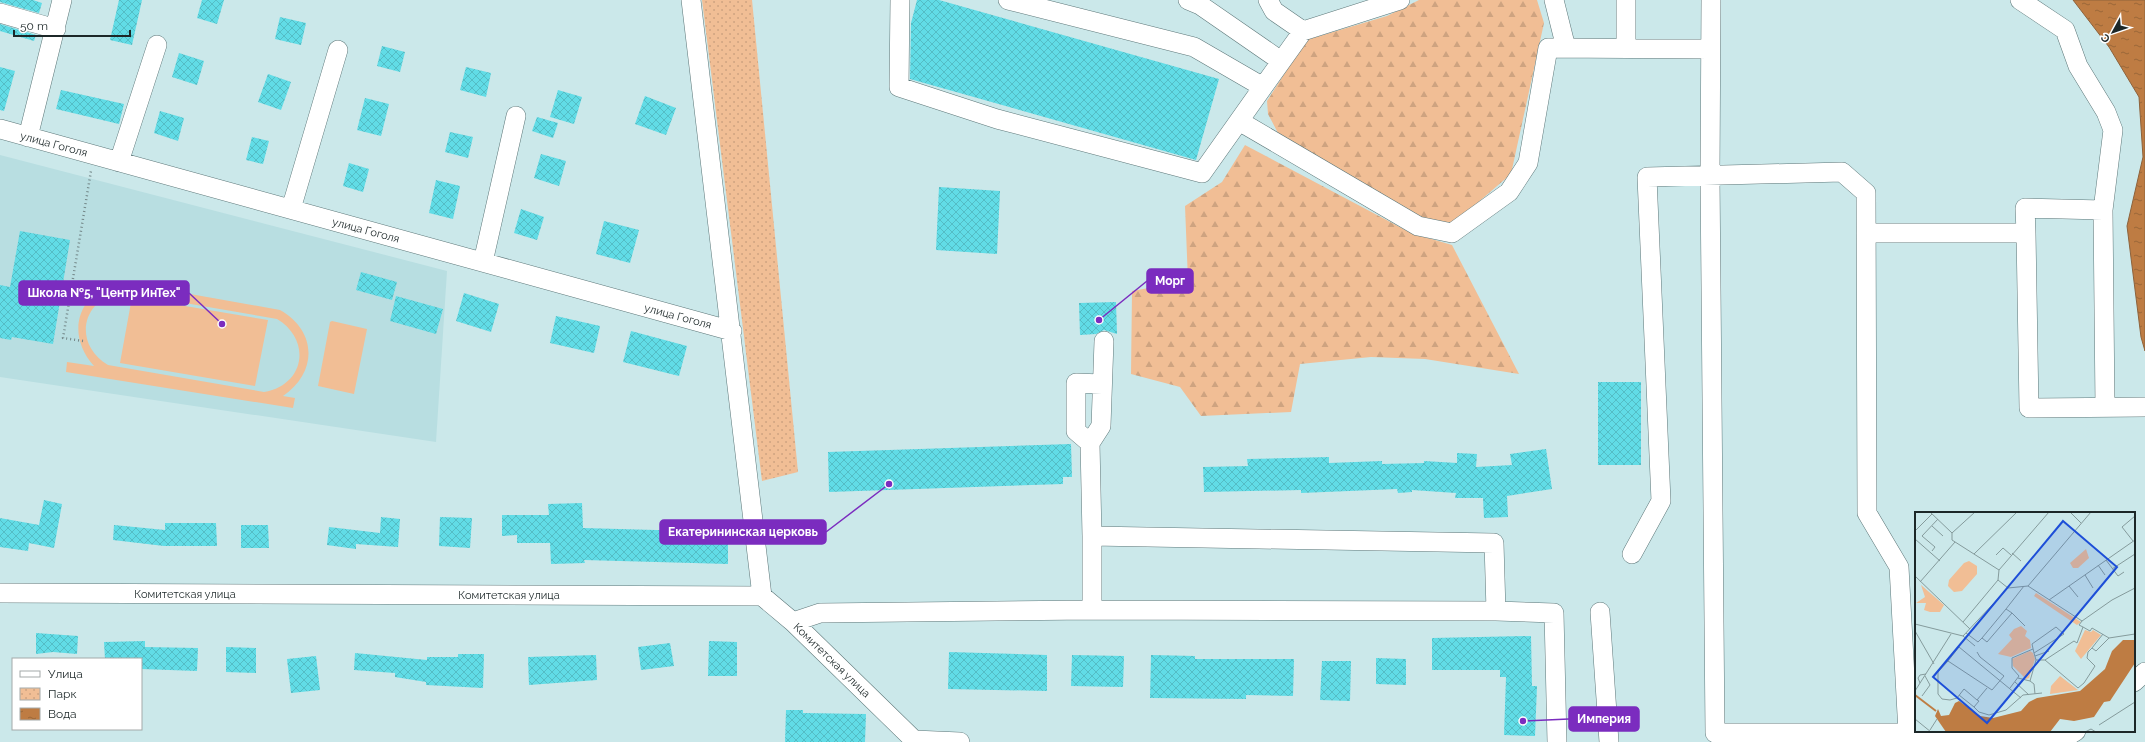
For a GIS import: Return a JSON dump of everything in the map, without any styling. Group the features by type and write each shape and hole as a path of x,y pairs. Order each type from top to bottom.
{"street":[{"path":"28,137 62,0"},
{"path":"691,0 732,331 762,596"},
{"path":"900,0 899,87 997,119 1202,173 1303,31 1400,0"},
{"path":"1008,0 1194,47 1263,86"},
{"path":"1188,0 1200,5 1281,62"},
{"path":"1268,0 1274,11 1303,31"},
{"path":"1554,0 1566,48"},
{"path":"1626,0 1626,48"},
{"path":"1711,0 1710,176 1715,733 2069,737"},
{"path":"2020,0 2065,30 2078,66 2106,112 2113,130 2103,210 2105,407"},
{"path":"0,13 56,29"},
{"path":"119,162 157,45"},
{"path":"1239,121 1418,226 1452,233 1509,192 1528,163 1548,48 1710,49"},
{"path":"291,209 338,50"},
{"path":"483,262 516,116"},
{"name":"улица Гоголя","path":"0,129 732,331"},
{"path":"1632,554 1661,501 1647,177 1842,172 1866,193 1867,513 1899,567 1908,734"},
{"path":"2103,210 2025,208 2029,408 2145,407"},
{"path":"1866,233 2026,233"},
{"path":"1092,610 1090,442 1101,426 1104,341"},
{"path":"1090,442 1076,431 1076,383 1102,384"},
{"path":"1092,536 1494,544 1496,611"},
{"name":"Комитетская улица","path":"0,594 762,596 793,622 914,741 960,742"},
{"path":"793,622 820,614 1092,610 1496,611 1554,613 1557,742"},
{"path":"1600,612 1609,742"},
{"path":"2135,681 2145,672"}],"path":[{"path":"83,341 63,338 91,170 99,172"}],"shaded area":[{"path":"0,155 447,271 436,442 0,377"}],"green space":[{"path":"702,0 752,0 798,472 762,481"},
{"path":"1419,0 1537,0 1544,23 1511,174 1453,224 1427,221 1279,135 1268,114 1267,101 1306,40 1387,16"},
{"path":"1245,145 1411,233 1452,245 1519,374 1425,359 1371,357 1300,364 1291,412 1201,416 1180,387 1131,374 1132,291 1188,281 1185,206 1222,182"},
{"path":"123,282 280,310 292,319 301,329 306,340 308,352 307,364 302,375 294,386 283,396 295,398 293,408 66,372 67,362 94,366 85,353 80,340 78,327 81,314 87,303 96,293 108,286","holes":["121,292 277,319 288,328 296,338 299,349 299,361 295,371 288,381 278,388 264,392 108,365 97,356 90,346 86,335 86,324 90,313 97,304 108,297"]},
{"path":"132,297 268,320 255,386 120,363"},
{"path":"332,321 367,329 354,394 318,386 330,322"}],"water":[{"path":"2073,0 2145,0 2145,351 2141,337 2127,226 2143,157 2139,97 2109,47"}],"building":[{"path":"0,0 33,0 42,3 39,13 0,2"},
{"path":"119,0 142,0 132,45 110,40"},
{"path":"202,0 224,0 217,24 197,18"},
{"path":"917,0 939,0 1219,79 1196,160 910,79 911,23"},
{"path":"280,17 306,23 301,45 275,39"},
{"path":"0,24 36,35 34,41 0,31"},
{"path":"382,46 405,52 400,72 377,66"},
{"path":"179,53 204,61 197,85 172,77"},
{"path":"0,67 15,71 4,111 0,110"},
{"path":"466,67 491,73 486,97 460,90"},
{"path":"268,74 291,82 281,110 258,102"},
{"path":"61,90 124,104 119,124 56,109"},
{"path":"558,90 582,97 574,124 550,117"},
{"path":"645,96 676,108 666,135 635,124"},
{"path":"365,98 389,104 381,136 357,130"},
{"path":"160,111 184,118 178,141 154,133"},
{"path":"537,117 558,123 553,138 532,131"},
{"path":"450,132 473,137 468,158 445,152"},
{"path":"252,137 269,141 263,164 246,160"},
{"path":"541,154 566,161 559,186 534,178"},
{"path":"349,163 369,169 363,192 343,186"},
{"path":"436,180 460,186 453,219 429,213"},
{"path":"939,187 1000,191 997,254 936,250"},
{"path":"521,209 544,217 537,240 514,233"},
{"path":"604,221 639,230 630,263 596,254"},
{"path":"20,231 70,240 53,344 12,337 11,340 0,338 0,285 10,287"},
{"path":"361,272 397,282 392,300 356,290"},
{"path":"464,293 499,304 491,332 456,321"},
{"path":"396,296 443,309 436,334 390,321"},
{"path":"1116,302 1117,334 1104,330 1096,334 1080,335 1079,303"},
{"path":"556,316 600,326 594,353 550,343"},
{"path":"631,331 687,346 679,376 623,362"},
{"path":"1598,382 1641,382 1641,465 1598,465"},
{"path":"1071,444 1072,477 1063,477 1063,484 829,492 828,452"},
{"path":"1546,449 1552,489 1507,496 1508,517 1484,518 1483,498 1455,498 1456,493 1412,490 1412,492 1398,493 1397,489 1301,493 1301,490 1204,492 1203,467 1248,466 1247,459 1329,457 1329,463 1382,461 1382,464 1424,463 1424,461 1457,463 1457,453 1477,454 1476,467 1512,465 1510,454"},
{"path":"44,500 62,504 54,548 29,543 28,551 0,547 0,518 39,525"},
{"path":"582,503 583,528 728,532 728,564 584,560 585,563 551,564 550,543 517,543 517,535 502,536 502,515 549,515 548,504"},
{"path":"381,517 400,519 398,547 356,544 356,549 327,545 329,527 380,533"},
{"path":"440,517 472,518 470,548 439,546"},
{"path":"165,523 216,523 217,546 164,546 113,540 114,525 165,530"},
{"path":"241,525 268,525 269,548 241,548"},
{"path":"36,633 78,636 77,654 53,652 36,654"},
{"path":"1531,636 1532,686 1537,686 1535,736 1504,735 1506,677 1500,677 1500,670 1432,670 1432,638"},
{"path":"145,641 145,647 198,648 197,671 142,669 142,658 105,658 104,642"},
{"path":"709,641 737,642 737,676 708,676"},
{"path":"670,643 674,666 641,670 638,647"},
{"path":"226,647 256,648 256,673 226,672"},
{"path":"949,652 1047,655 1047,691 948,689"},
{"path":"355,653 427,660 427,657 458,657 458,654 484,654 483,688 426,685 426,682 395,677 395,673 354,670"},
{"path":"596,655 597,680 529,685 528,657"},
{"path":"1072,655 1124,656 1123,687 1071,686"},
{"path":"1151,655 1195,656 1195,659 1294,659 1293,696 1246,695 1246,699 1150,698"},
{"path":"316,656 320,690 291,693 287,659"},
{"path":"1376,658 1406,659 1406,685 1376,684"},
{"path":"1322,661 1351,661 1350,701 1320,700"},
{"path":"786,710 803,710 803,713 866,714 865,742 785,742"}],"place":[{"name":"Морг","path":"1099,320"},
{"name":"Школа №5, \"Центр ИнТех\"","path":"222,324"},
{"name":"Екатерининская церковь","path":"889,484"},
{"name":"Империя","path":"1523,721"}]}
